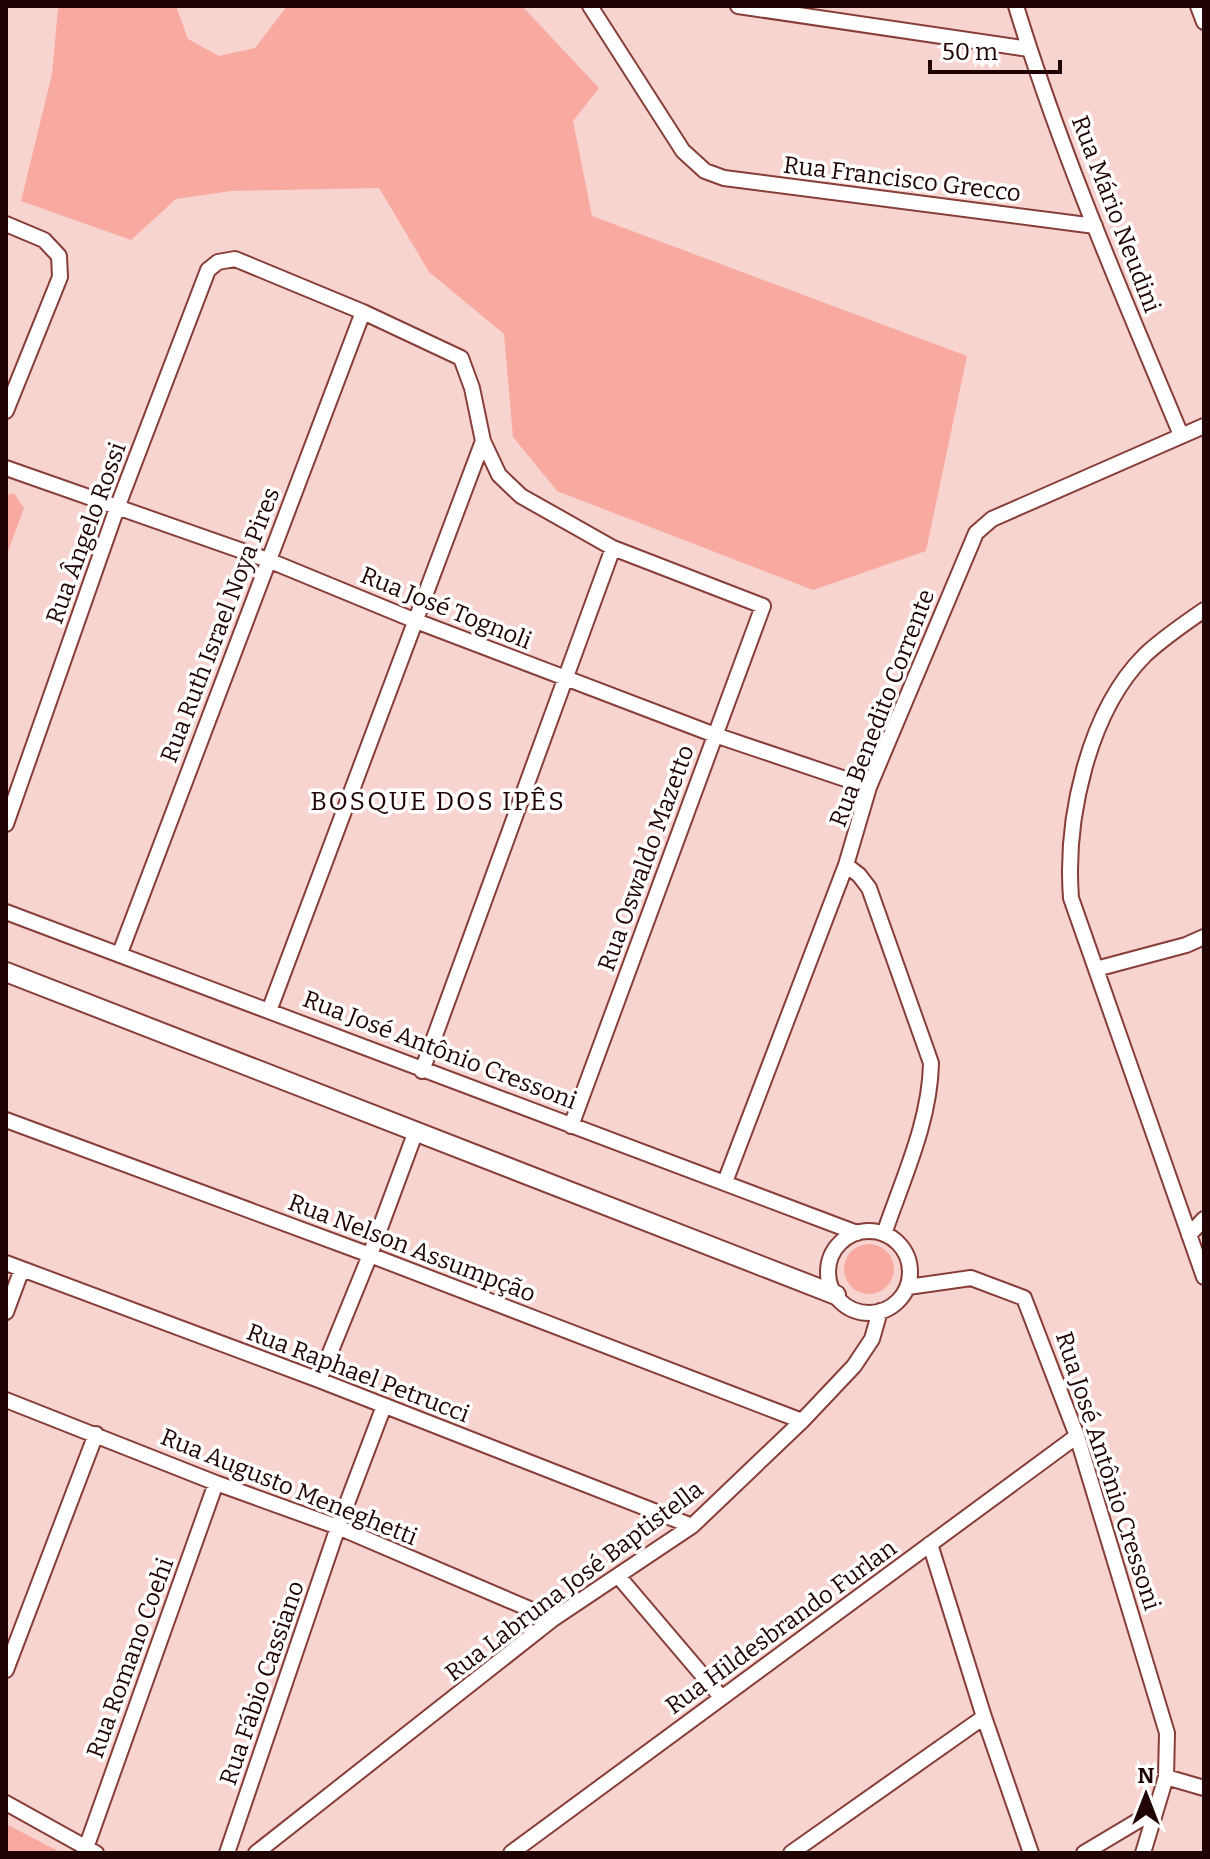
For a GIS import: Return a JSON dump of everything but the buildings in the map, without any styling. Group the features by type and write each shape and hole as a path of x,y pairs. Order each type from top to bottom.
{"street":[{"name":"Rua Francisco Grecco","path":"590,6 683,151 705,171 740,180 1095,226"},
{"path":"738,6 1029,49"},
{"name":"Rua Mário Neudini","path":"1016,6 1095,226 1181,435"},
{"path":"1198,6 1204,22"},
{"path":"6,224 44,240 59,256 60,277 6,411"},
{"name":"Rua Ângelo Rossi","path":"6,824 117,508 208,270 218,262 235,259 363,312"},
{"path":"363,312 461,358 472,388 483,441 499,475 521,496 613,548 422,1071"},
{"name":"Rua Ruth Israel Noya Pires","path":"120,953 363,312"},
{"name":"Rua Benedito Corrente","path":"725,1182 846,865 869,787 976,533 992,519 1204,426"},
{"path":"269,1011 483,441"},
{"name":"Rua José Tognoli","path":"6,468 268,560 416,621 715,735 869,787"},
{"name":"Rua Oswaldo Mazetto","path":"571,1126 763,606 613,548"},
{"path":"1204,610 1173,631 1144,657 1119,688 1101,720 1085,771 1070,843 1069,869 1071,898 1204,1277"},
{"path":"846,865 869,888 931,1063 923,1121 884,1234"},
{"name":"Rua José Antônio Cressoni","path":"6,912 857,1233"},
{"path":"1096,969 1186,945 1204,937"},
{"path":"6,972 836,1295 855,1310 880,1311 892,1306 908,1287 909,1261 895,1240 870,1231 857,1233 836,1247 828,1271 836,1295"},
{"name":"Rua Nelson Assumpção","path":"6,1120 370,1255 802,1421"},
{"path":"319,1380 416,1131"},
{"path":"1189,1235 1204,1219"},
{"name":"Rua Raphael Petrucci","path":"6,1263 319,1380 692,1526"},
{"path":"6,1312 22,1269"},
{"name":"Rua José Antônio Cressoni","path":"908,1287 971,1278 1024,1298 1077,1436 1167,1733 1166,1777 1143,1853"},
{"name":"Rua Labruna José Baptistella","path":"256,1853 553,1619 692,1526 802,1421 865,1353 880,1311"},
{"name":"Rua Augusto Meneghetti","path":"6,1400 216,1483 338,1527 553,1619"},
{"name":"Rua Fábio Cassiano","path":"227,1853 338,1527 384,1406"},
{"path":"6,1670 96,1434"},
{"name":"Rua Hildesbrando Furlan","path":"511,1853 1077,1436"},
{"name":"Rua Romano Coehi","path":"91,1850 216,1483"},
{"path":"930,1544 984,1717 1031,1853"},
{"path":"619,1577 721,1697"},
{"path":"791,1853 984,1717"},
{"path":"1166,1777 1204,1788"},
{"path":"6,1803 91,1850"},
{"path":"1084,1853 1156,1810"}],"shaded area":[{"path":"63,6 176,6 188,39 219,56 255,48 287,6 522,6 599,88 573,121 592,216 967,356 926,551 813,590 557,491 513,437 504,334 429,272 379,188 231,191 176,199 131,240 21,201 52,74 58,9"},
{"path":"14,493 24,508 6,557 6,496"},
{"path":"869,1244 887,1251 894,1269 887,1287 869,1294 851,1287 844,1269 851,1251"},
{"path":"6,1824 62,1853 6,1853"}],"district":[{"name":"BOSQUE DOS IPÊS","path":"438,801"}]}
